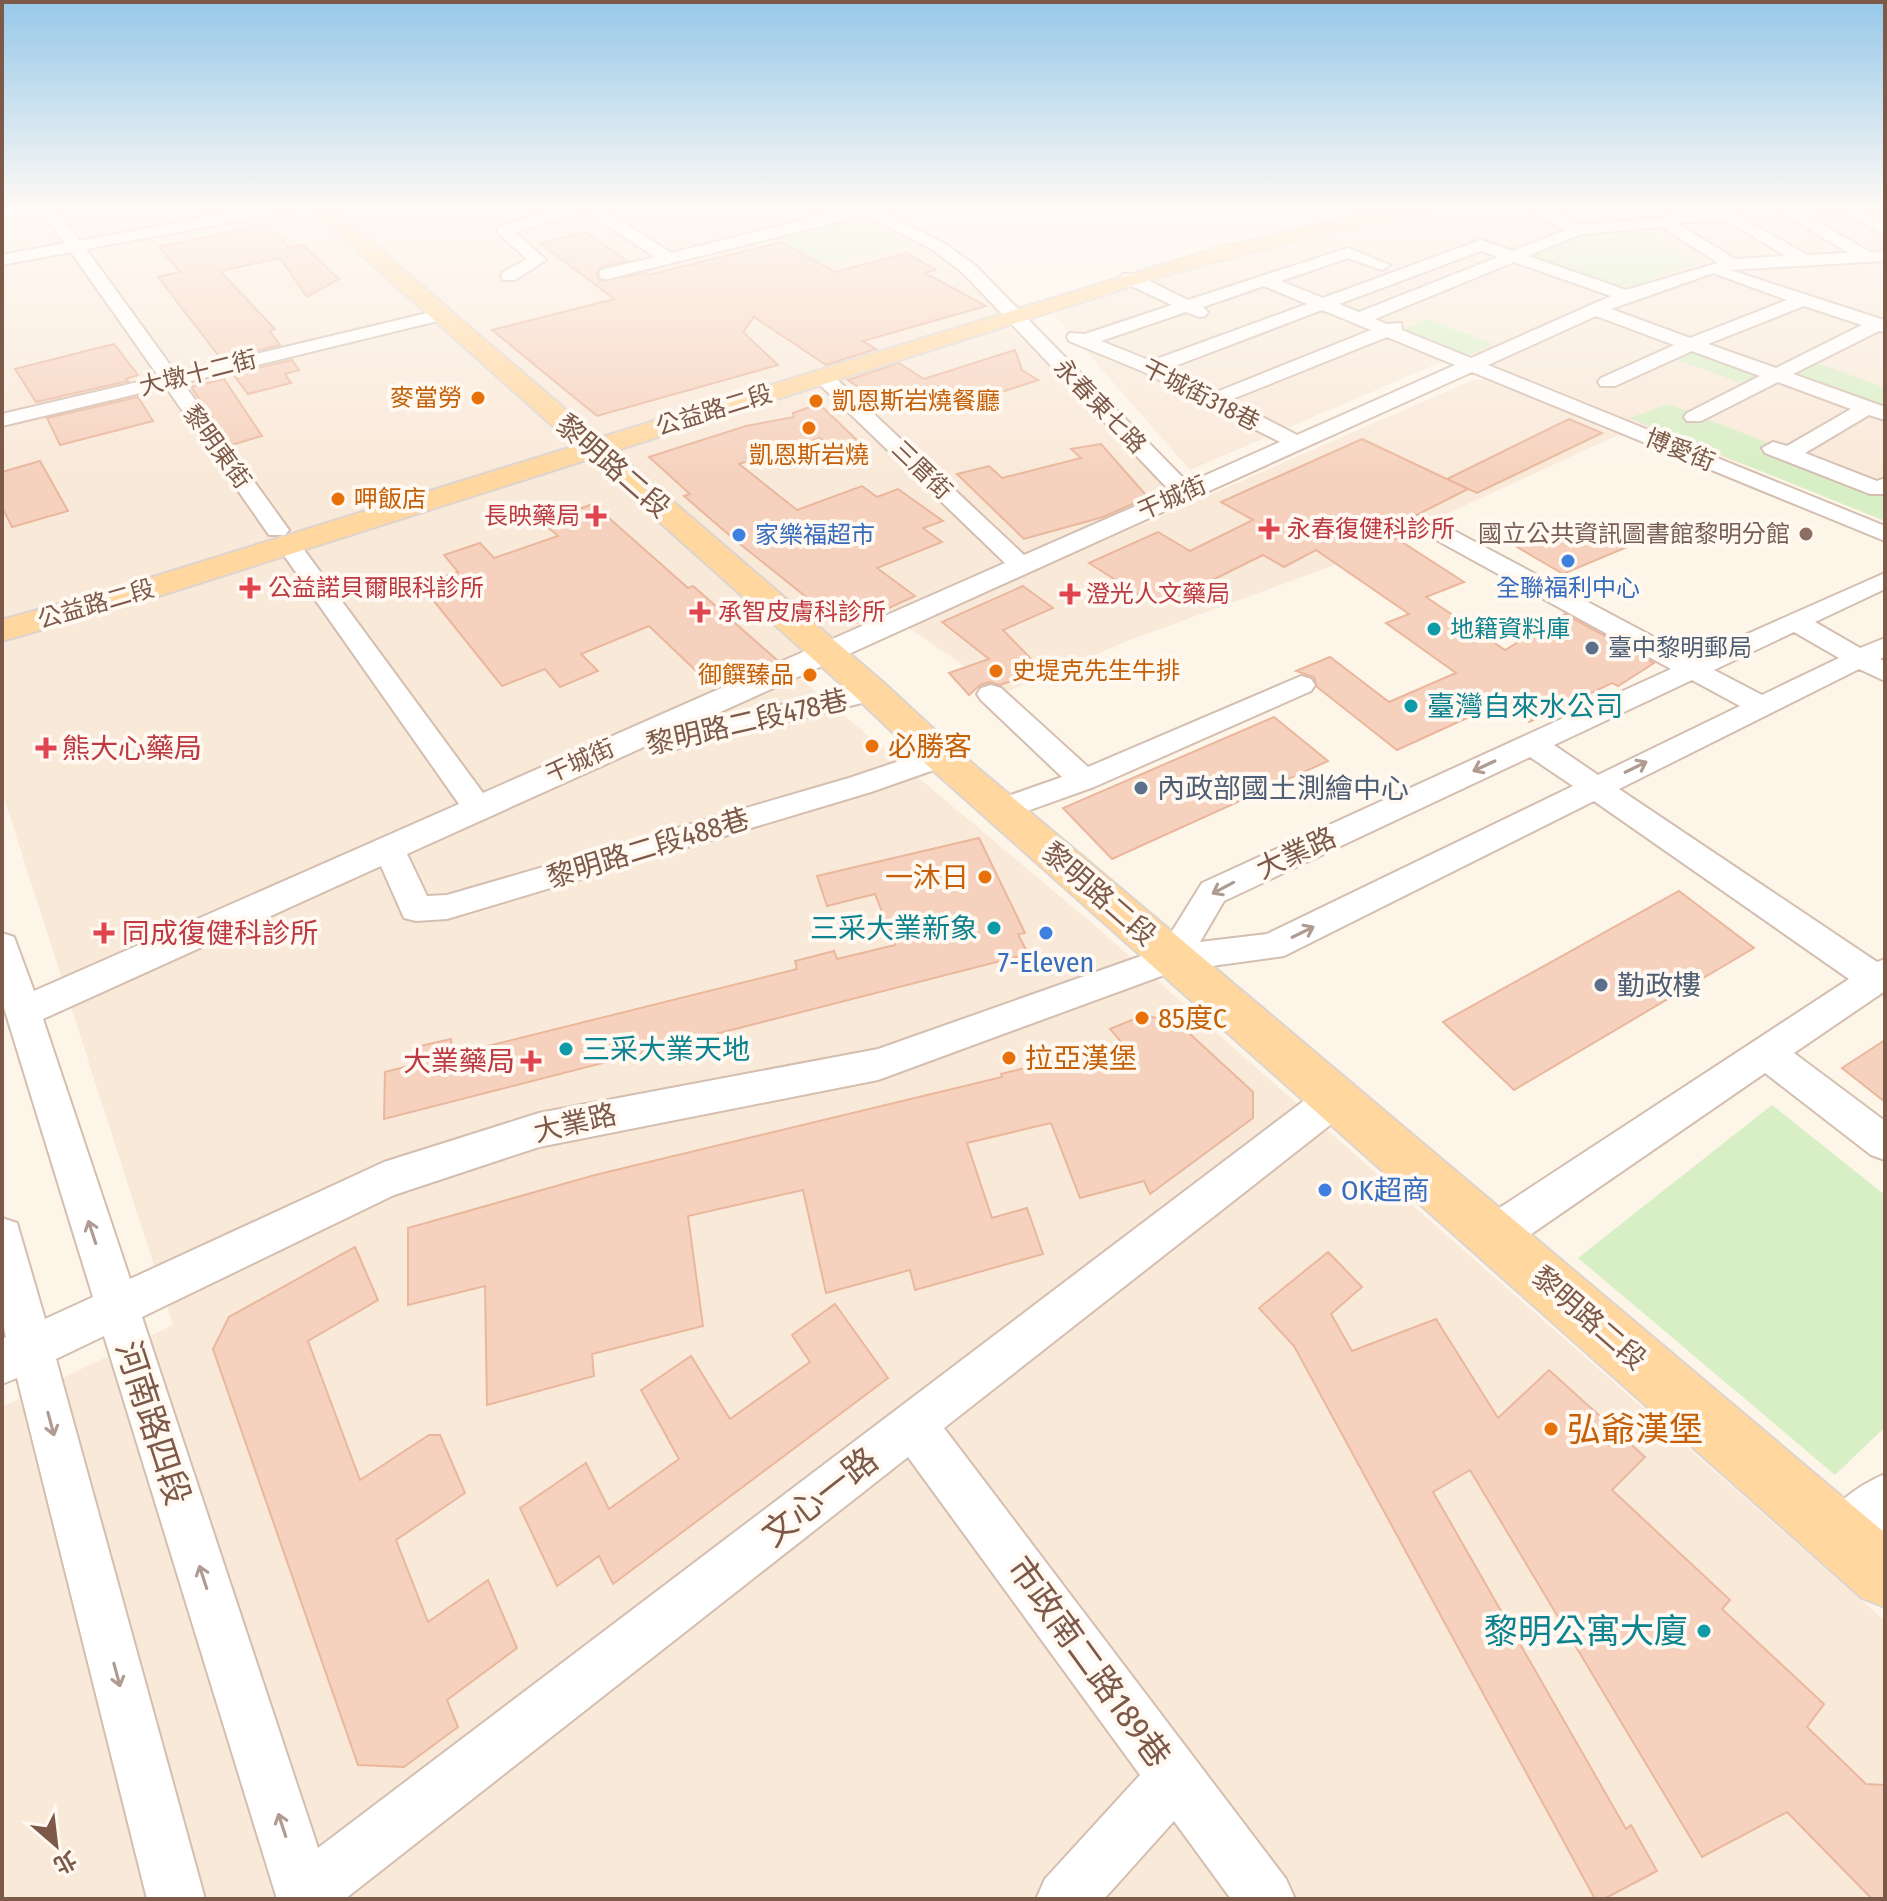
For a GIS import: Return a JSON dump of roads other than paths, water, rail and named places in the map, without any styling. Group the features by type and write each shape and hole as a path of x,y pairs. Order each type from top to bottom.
{"main road":[{"name":"黎明路二段","path":"418,296 872,692 941,757 1885,1575"},
{"name":"公益路二段","path":"585,442 822,376 1060,296"},
{"name":"公益路二段","path":"2,631 282,537 1069,296"},
{"name":"公益路二段","path":"2,612 282,537"}],"street":[{"name":"黎明東街","path":"111,296 477,807"},
{"name":"永春東七路","path":"994,296 1184,492"},
{"path":"1165,296 1243,334"},
{"path":"1085,340 1220,296"},
{"name":"博愛街","path":"1301,296 1885,534"},
{"path":"1151,368 1346,296"},
{"path":"1356,320 1416,296"},
{"name":"干城街","path":"23,1012 1626,296"},
{"path":"1790,296 1881,326"},
{"path":"1608,382 1691,344 1803,300"},
{"path":"1596,310 1876,411"},
{"name":"干城街318巷","path":"1010,313 1151,368 1297,443"},
{"name":"大墩十二街","path":"2,420 440,315"},
{"path":"1213,400 1414,320"},
{"path":"1694,417 1881,326"},
{"name":"三厝街","path":"822,376 1021,565"},
{"path":"1876,411 1780,451 1878,489 1885,485"},
{"path":"1439,532 1761,706"},
{"name":"大業路","path":"1173,958 1213,892 1885,580"},
{"path":"1795,622 1876,659"},
{"name":"大業路","path":"17,1355 384,1180 539,1130 878,1064 1173,958 1272,947 1761,706 1876,659"},
{"path":"1002,809 1084,780 1301,685"},
{"name":"黎明路二段478巷","path":"575,764 872,692"},
{"path":"991,694 1084,780"},
{"path":"1493,1236 1881,976 1532,744"},
{"name":"黎明路二段488巷","path":"389,848 416,909 447,907 860,785 941,757"},
{"name":"河南路四段","path":"2,946 305,1896"},
{"path":"1766,1053 1885,1143"},
{"name":"文心一路","path":"305,1896 1335,1099"},
{"path":"2,1237 17,1355 176,1899"},
{"name":"市政南二路189巷","path":"913,1425 1266,1899"},
{"path":"1840,1536 1885,1498"},
{"path":"1065,1899 1175,1778"}],"place":[{"name":"麥當勞","path":"478,398"},
{"name":"凱恩斯岩燒餐廳","path":"816,401"},
{"name":"凱恩斯岩燒","path":"809,428"},
{"name":"呷飯店","path":"338,499"},
{"name":"長映藥局","path":"596,516"},
{"name":"永春復健科診所","path":"1269,529"},
{"name":"國立公共資訊圖書館黎明分館","path":"1806,534"},
{"name":"家樂福超市","path":"739,535"},
{"name":"全聯福利中心","path":"1568,561"},
{"name":"公益諾貝爾眼科診所","path":"250,588"},
{"name":"澄光人文藥局","path":"1070,594"},
{"name":"承智皮膚科診所","path":"700,612"},
{"name":"地籍資料庫","path":"1434,629"},
{"name":"臺中黎明郵局","path":"1592,648"},
{"name":"史堤克先生牛排","path":"996,671"},
{"name":"御饌臻品","path":"810,675"},
{"name":"臺灣自來水公司","path":"1411,706"},
{"name":"必勝客","path":"872,746"},
{"name":"熊大心藥局","path":"46,748"},
{"name":"內政部國土測繪中心","path":"1141,788"},
{"name":"一沐日","path":"985,877"},
{"name":"三采大業新象","path":"994,928"},
{"name":"同成復健科診所","path":"104,933"},
{"name":"7-Eleven","path":"1046,933"},
{"name":"勤政樓","path":"1601,985"},
{"name":"85度C","path":"1142,1018"},
{"name":"三采大業天地","path":"566,1049"},
{"name":"拉亞漢堡","path":"1009,1058"},
{"name":"大業藥局","path":"531,1061"},
{"name":"OK超商","path":"1325,1190"},
{"name":"弘爺漢堡","path":"1551,1429"},
{"name":"黎明公寓大廈","path":"1704,1631"}]}
